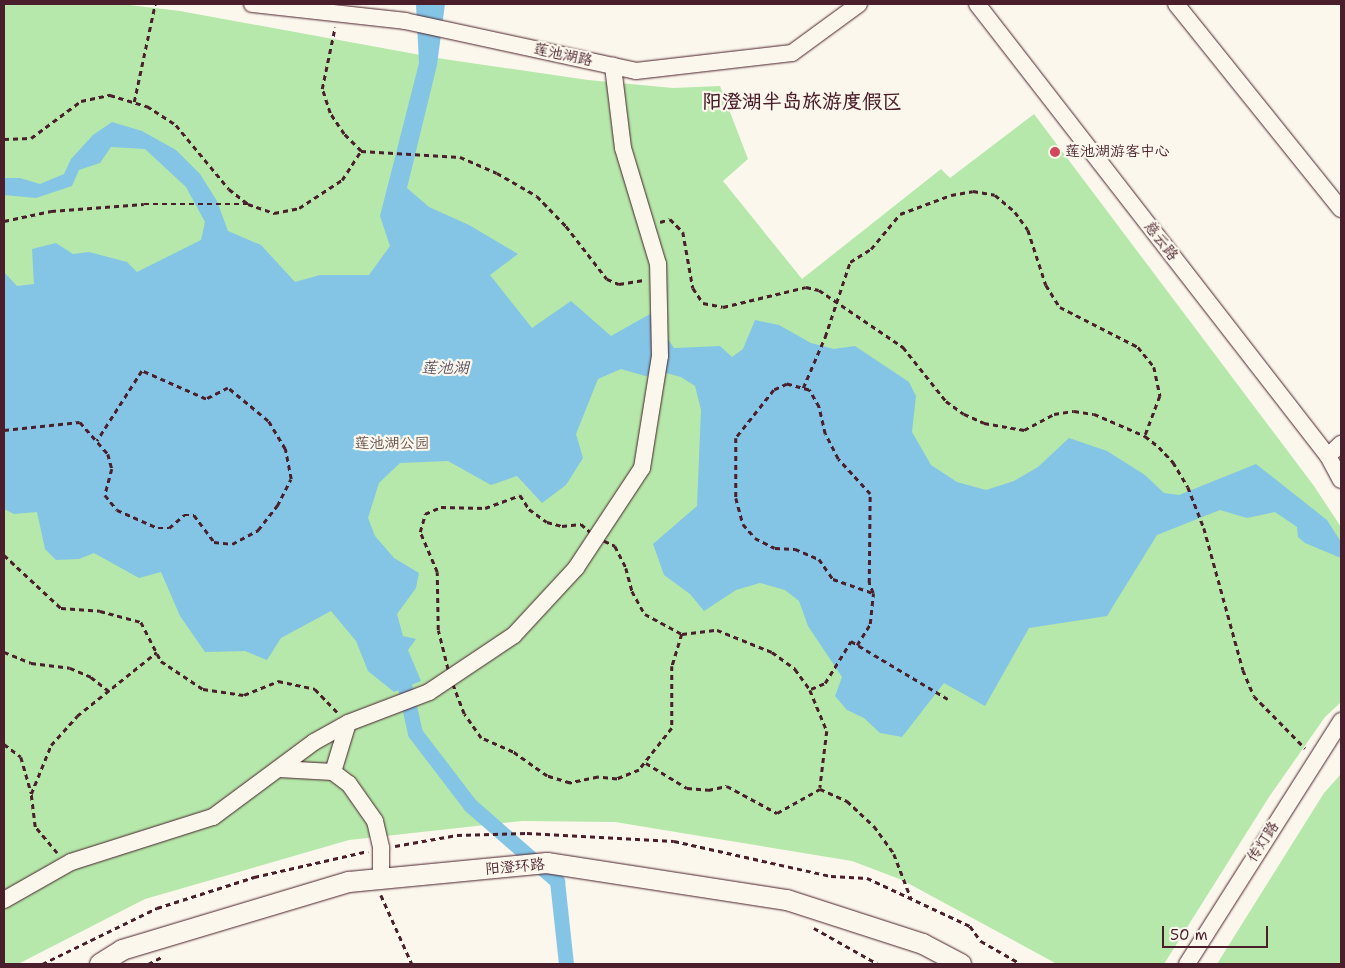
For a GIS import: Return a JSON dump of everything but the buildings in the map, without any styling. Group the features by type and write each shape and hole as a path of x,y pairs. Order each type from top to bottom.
{"main road":[{"name":"阳澄环路","path":"100,964 132,947 349,882 383,890 497,868 547,863 787,900 923,944 961,964"}],"street":[{"name":"莲池湖路","path":"252,4 404,21 636,70 792,53 859,4"},
{"name":"慈云路","path":"977,4 1328,456 1341,480"},
{"path":"1176,4 1341,209"},
{"path":"4,900 71,862 213,817 279,770 314,742 348,724 429,692 514,634 576,568 642,468 660,356 658,264 623,148 613,66"},
{"path":"1328,456 1341,444"},
{"name":"传灯路","path":"1187,964 1341,721"},
{"path":"333,772 348,724"},
{"path":"279,770 333,772 349,784 375,821 381,848 383,890"}],"path":[{"path":"134,102 155,4"},
{"path":"339,14 322,89 330,113 344,134 362,151 388,151 460,157 537,196 566,226 607,279 619,284 658,278"},
{"path":"4,139 31,138 81,100 110,95 147,106 176,125 229,189 248,204 274,213 298,208 321,196 342,180 362,151"},
{"path":"803,388 825,338 850,262 871,249 900,214 951,195 973,191 995,195 1015,212 1028,230 1046,285 1060,307 1138,347 1154,367 1160,396 1145,436"},
{"path":"4,220 69,209 144,204 224,206 248,204"},
{"path":"647,226 670,219 683,232 693,288 703,303 723,307 806,287 819,290 888,335 903,347 946,401 964,414 984,423 1024,430 1054,414 1074,411 1094,414 1145,436 1173,462 1188,487 1204,528 1243,670 1254,696 1317,759"},
{"path":"4,430 80,422 108,454 112,468 105,495 117,510 158,528 169,528 184,515 194,515 214,542 232,544 258,530 277,506 291,479 285,449 268,422 228,388 206,398 142,371 126,400 97,441"},
{"path":"858,645 870,624 874,592 868,583 870,494 838,459 825,434 819,407 810,390 787,384 774,390 736,438 736,498 743,524 755,538 775,548 795,550 818,559 833,579 874,592"},
{"path":"682,634 672,666 672,728 646,763 639,770 617,779 598,778 570,783 547,776 513,752 481,738 464,714 450,678 438,630 437,572 420,532 425,514 441,507 485,508 520,495 529,509 547,522 562,526 581,524 596,537 615,546 626,568 632,591 645,614 682,634 717,630 772,652 795,668 810,690 827,731 820,789"},
{"path":"4,555 61,608 100,611 141,622 161,661 202,689 244,696 278,681 315,689 348,724"},
{"path":"810,690 825,682 851,641 948,699"},
{"path":"4,652 32,663 70,668 92,677 109,691"},
{"path":"31,794 51,745 77,716 157,652"},
{"path":"4,744 20,757 31,794 35,827 56,852 71,862"},
{"path":"646,763 687,788 708,790 727,786 777,813 820,789"},
{"path":"820,789 847,801 874,826 894,854 911,898"},
{"path":"42,964 157,908 254,877 381,848 459,835 527,834 674,842 822,875 866,878 970,926 981,941 1021,964"},
{"path":"372,897 383,890 412,964"},
{"path":"811,927 878,964"},
{"path":"148,964 164,956"}],"green space":[{"name":"莲池湖公园","path":"4,4 121,4 180,11 437,58 588,80 673,88 720,86 748,159 723,181 802,279 941,169 950,178 1034,114 1314,486 1341,527 1341,702 1325,717 1269,797 1164,964 1057,964 902,880 852,861 615,822 522,821 349,840 145,899 18,964 4,964"},
{"path":"1341,774 1341,964 1217,964 1324,793"}],"water":[{"name":"莲池湖","path":"416,4 445,4 437,65 407,188 429,207 469,225 518,254 490,275 532,328 571,301 611,336 650,314 674,348 720,346 732,357 743,349 755,320 779,325 811,343 834,349 855,346 909,382 916,396 912,432 931,465 957,482 986,490 1014,481 1038,467 1069,438 1107,451 1145,475 1164,493 1179,495 1256,464 1327,520 1341,542 1341,558 1305,543 1298,537 1297,527 1275,512 1247,518 1220,510 1157,535 1107,616 1029,628 985,706 944,683 902,737 880,733 864,718 847,710 835,696 842,677 808,626 799,601 785,590 760,583 736,590 704,611 690,594 664,575 653,544 697,506 701,410 695,386 681,377 666,373 645,376 621,369 598,379 576,434 583,458 566,485 542,503 517,476 491,485 448,461 400,463 379,483 368,518 375,536 394,558 419,573 416,588 397,614 403,636 416,639 408,650 421,681 394,692 368,671 356,641 331,611 281,638 267,660 245,651 205,652 180,616 161,572 139,578 94,553 79,559 56,560 45,549 37,512 14,514 4,509 4,272 17,286 34,284 32,249 56,243 73,254 89,252 127,262 137,272 201,240 205,222 186,187 145,149 111,147 100,163 79,170 72,186 36,198 4,195 4,178 20,178 40,184 64,174 71,159 93,135 112,122 142,131 176,150 200,174 217,201 228,231 261,245 295,282 320,275 369,275 390,246 380,216 419,63"}],"waterway":[{"path":"405,688 415,733 470,805 557,881 566,964"}],"place":[{"name":"莲池湖游客中心","path":"1055,152"}],"district":[{"name":"阳澄湖半岛旅游度假区","path":"802,101"}]}
